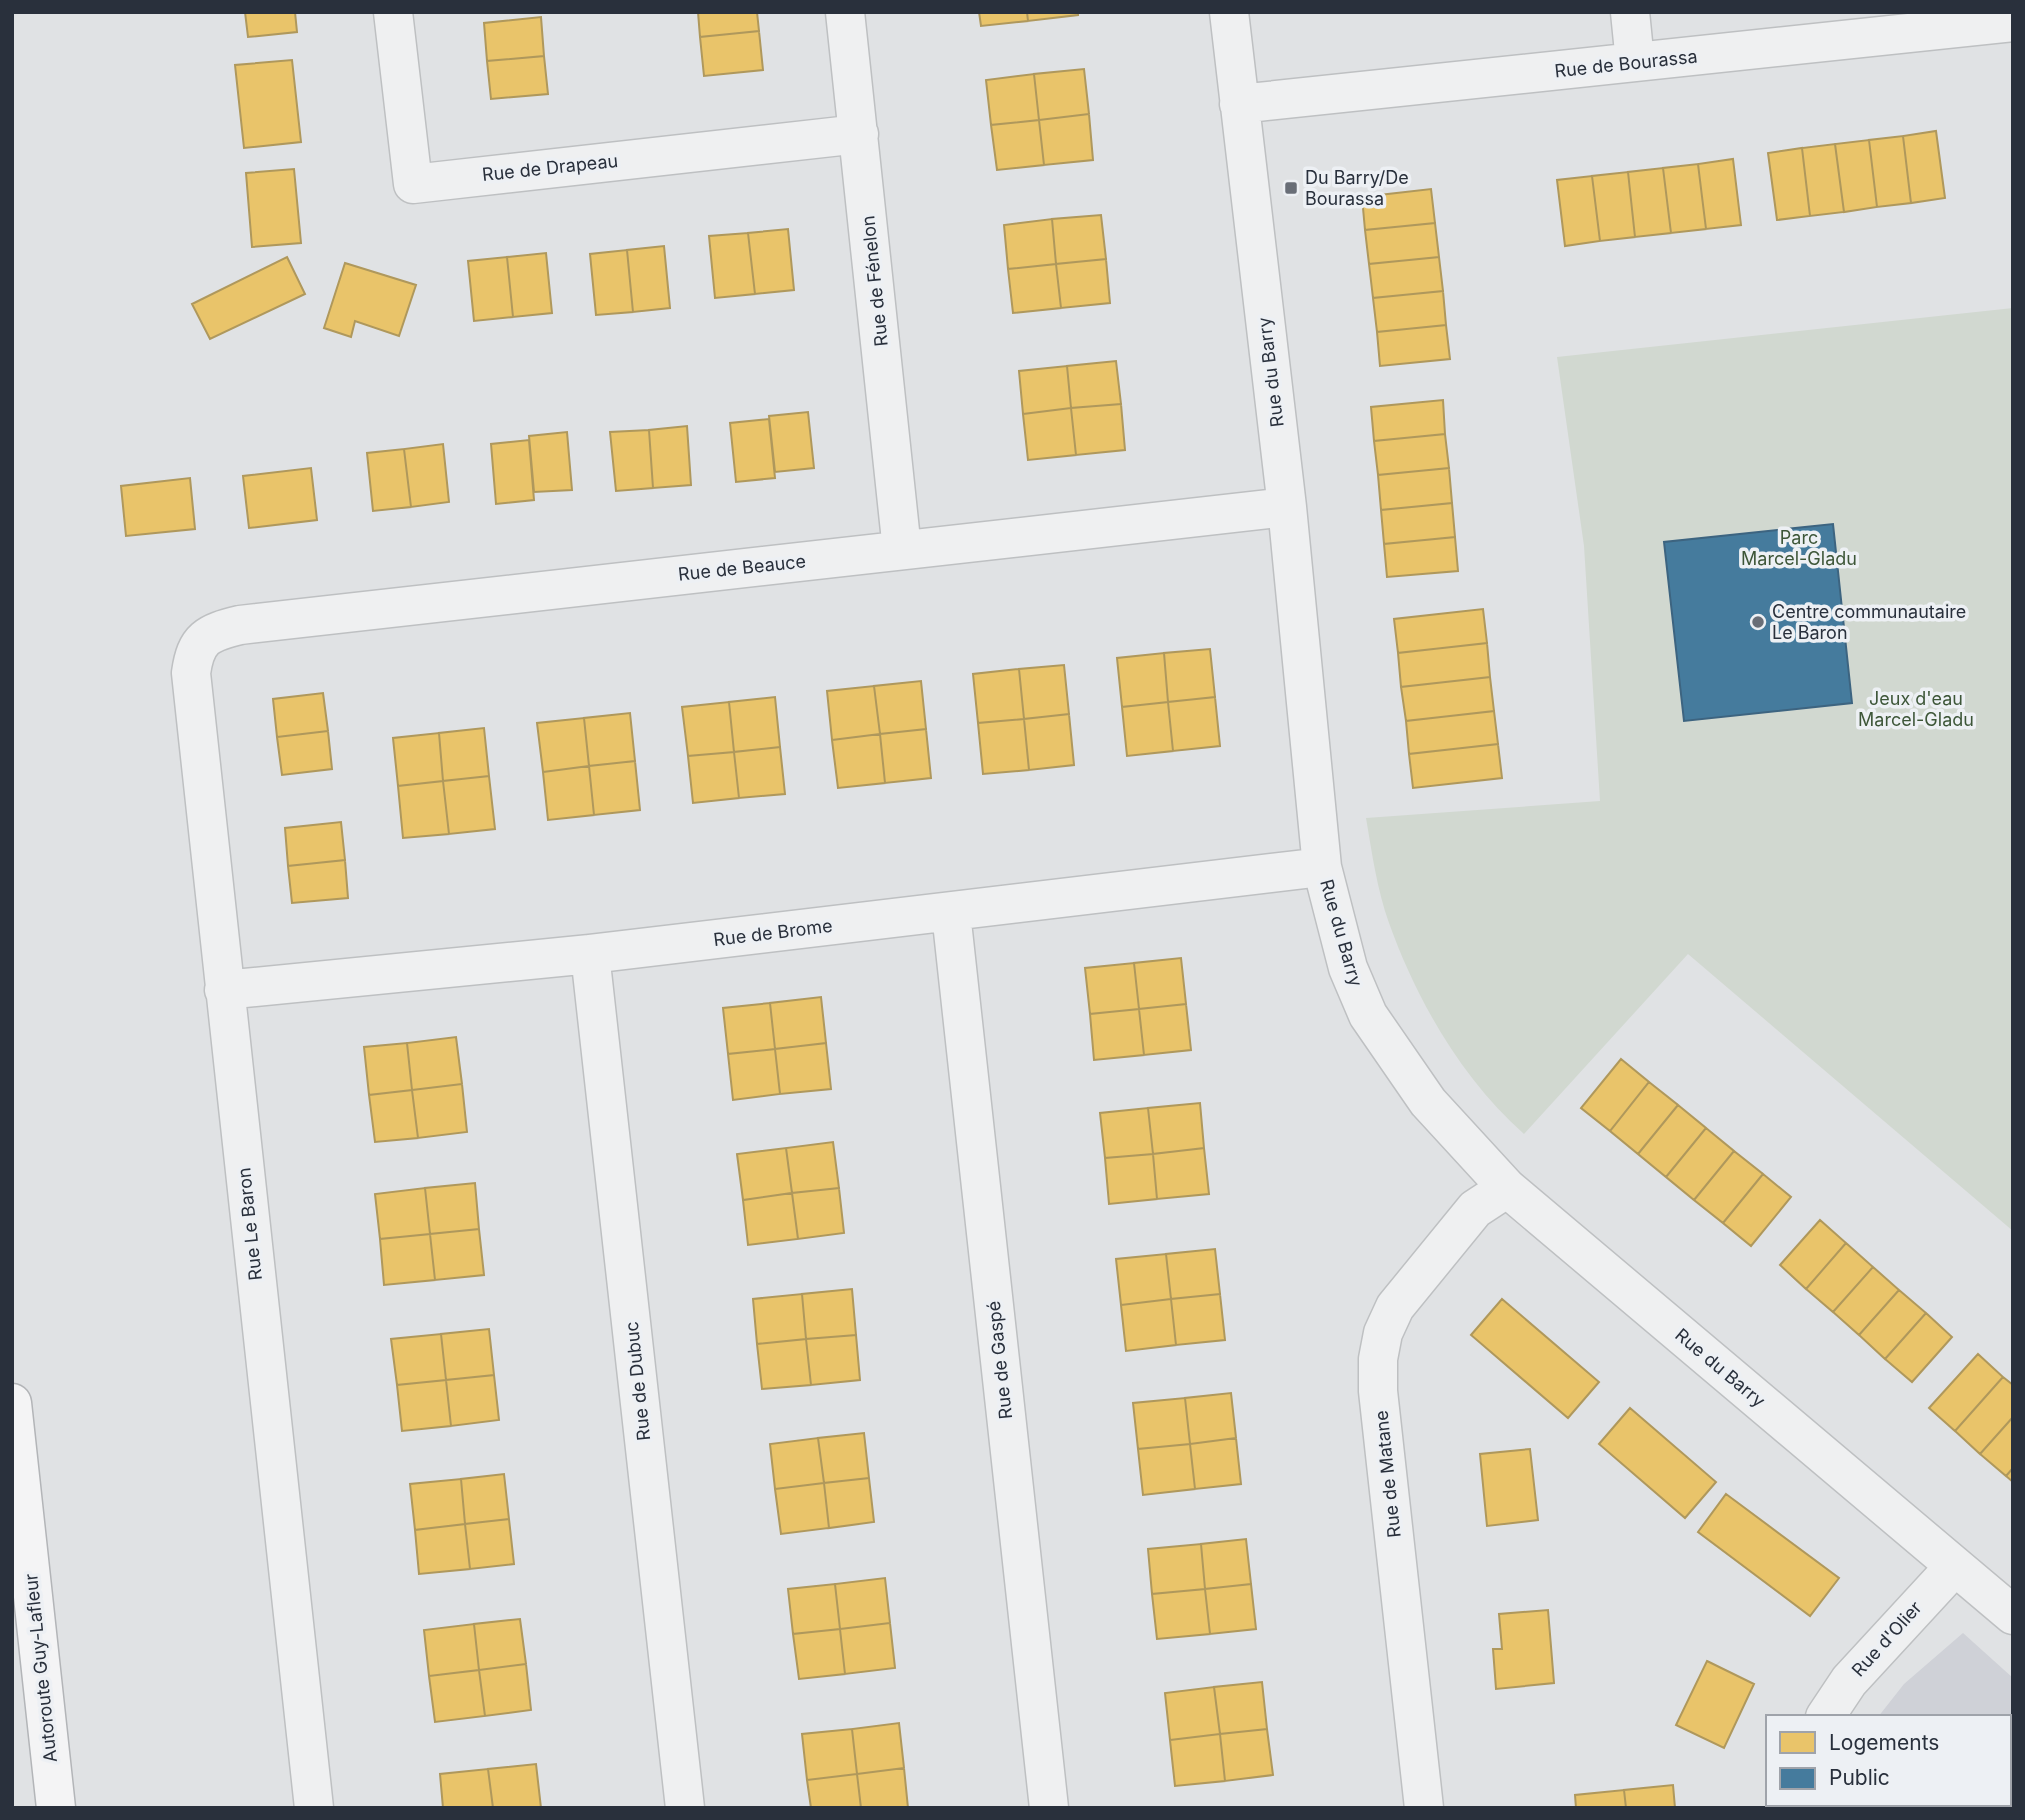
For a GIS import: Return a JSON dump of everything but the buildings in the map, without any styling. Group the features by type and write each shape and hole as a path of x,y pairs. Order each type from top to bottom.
{"highway":[{"name":"Autoroute Guy-Lafleur","path":"12,1404 56,1808"}],"street":[{"name":"Rue de Drapeau","path":"393,12 413,184 859,134"},
{"name":"Rue de Fénelon","path":"845,12 902,550"},
{"name":"Rue du Barry","path":"1229,12 1287,507 1322,867 1348,968 1368,1015 1428,1102 1507,1188 2013,1615"},
{"path":"1630,12 1635,62"},
{"name":"Rue de Bourassa","path":"1240,104 2013,22"},
{"name":"Rue de Beauce","path":"201,641 216,631 240,625 1287,507"},
{"name":"Rue Le Baron","path":"201,641 194,655 191,673 314,1808"},
{"name":"Rue de Brome","path":"224,990 590,954 1322,867"},
{"name":"Rue de Gaspé","path":"951,913 1049,1808"},
{"name":"Rue de Dubuc","path":"590,954 685,1808"},
{"name":"Rue de Matane","path":"1424,1808 1380,1404 1378,1359 1383,1333 1395,1307 1475,1209 1507,1188"},
{"name":"Rue d'Olier","path":"1826,1715 1849,1681 1955,1566"}],"shaded area":[{"path":"1963,1633 2013,1678 2013,1808 1851,1808 2011,1806 2011,1715 1880,1715 1904,1684"}],"green space":[{"name":"Parc Marcel-Gladu","path":"2013,308 2013,1231 1688,954 1524,1134 1461,1064 1413,981 1385,910 1366,818 1600,801 1584,546 1557,357"}],"place":[{"name":"Du Barry/De Bourassa","path":"1291,188"},
{"name":"Centre communautaire Le Baron","path":"1758,622"}],"park label":[{"name":"Jeux d'eau Marcel-Gladu","path":"1916,709"}]}
